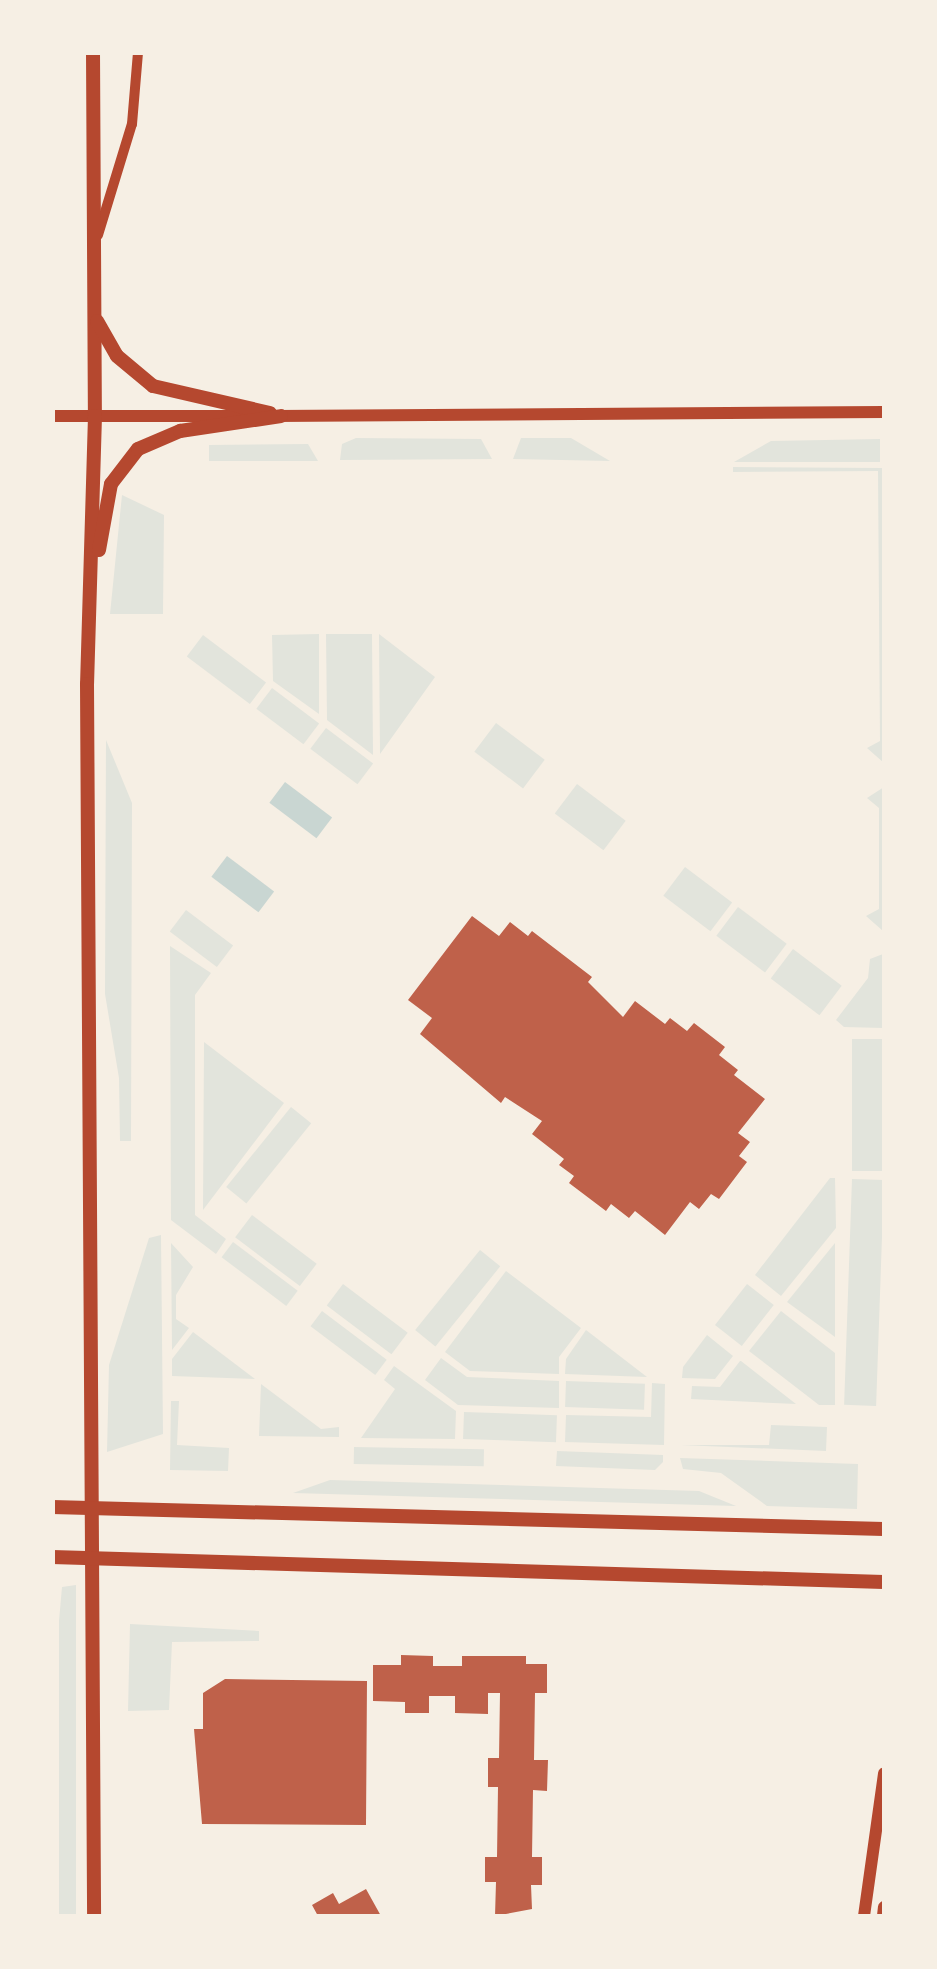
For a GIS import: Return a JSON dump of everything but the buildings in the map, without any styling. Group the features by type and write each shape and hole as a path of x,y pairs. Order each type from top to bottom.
{"main road":[{"path":"92,52 95,416 87,684 94,1916"},
{"path":"95,317 117,356 153,386 281,416"},
{"path":"89,615 105,505 123,464 138,449 180,431 281,416"},
{"path":"52,1507 884,1530"},
{"path":"52,1557 884,1582"}],"street":[{"path":"94,246 132,124 138,52"},
{"path":"52,416 884,412"},
{"path":"864,1916 884,1773"},
{"path":"883,1916 884,1907"}],"shaded area":[{"path":"356,438 481,439 492,459 340,460 342,444"},
{"path":"521,438 571,438 610,461 513,459"},
{"path":"880,439 880,462 734,462 771,441"},
{"path":"308,444 318,461 209,461 209,445"},
{"path":"733,467 882,468 884,763 867,748 880,741 878,471 733,472"},
{"path":"122,495 164,515 163,614 110,614"},
{"path":"319,634 319,714 273,681 272,635"},
{"path":"326,634 372,634 373,755 327,720"},
{"path":"379,634 435,677 380,754"},
{"path":"203,635 266,683 250,704 187,657"},
{"path":"272,688 319,724 303,744 256,709"},
{"path":"496,723 545,760 523,788 474,752"},
{"path":"326,728 373,764 357,784 310,749"},
{"path":"106,740 132,803 131,1141 120,1141 119,1078 105,994"},
{"path":"285,782 332,818 316,838 269,803"},
{"path":"577,784 626,821 603,850 555,814"},
{"path":"884,787 883,931 866,916 879,909 879,808 867,798"},
{"path":"227,856 274,892 258,912 211,877"},
{"path":"685,867 732,903 710,931 663,896"},
{"path":"738,907 787,944 765,972 716,936"},
{"path":"186,910 233,946 217,967 170,932"},
{"path":"170,946 211,973 195,995 195,1215 226,1239 216,1254 171,1220"},
{"path":"793,949 842,986 819,1015 771,979"},
{"path":"883,954 883,1028 844,1027 836,1020 868,978 870,959"},
{"path":"852,1039 883,1039 883,1171 852,1171"},
{"path":"204,1042 284,1103 203,1210"},
{"path":"291,1107 311,1123 246,1203 226,1187"},
{"path":"830,1178 835,1178 836,1228 781,1296 755,1275"},
{"path":"852,1179 884,1180 876,1406 844,1405"},
{"path":"252,1215 317,1264 300,1286 235,1237"},
{"path":"161,1235 163,1434 107,1452 109,1365 149,1238"},
{"path":"233,1242 298,1291 286,1306 222,1257"},
{"path":"171,1243 193,1267 176,1295 176,1319 189,1328 172,1350"},
{"path":"835,1243 835,1337 787,1302"},
{"path":"480,1250 500,1266 435,1346 415,1330"},
{"path":"506,1271 581,1328 559,1357 559,1374 470,1371 445,1352"},
{"path":"343,1284 408,1333 391,1354 327,1306"},
{"path":"747,1284 774,1305 742,1346 715,1325"},
{"path":"322,1311 387,1360 375,1375 311,1326"},
{"path":"781,1311 835,1353 835,1405 819,1405 749,1351"},
{"path":"586,1330 647,1377 565,1374 566,1359"},
{"path":"193,1332 255,1379 172,1376 172,1359"},
{"path":"707,1335 733,1356 715,1379 682,1378 683,1367"},
{"path":"441,1358 467,1377 559,1381 559,1408 458,1405 425,1380"},
{"path":"740,1361 796,1404 691,1399 692,1386 720,1387"},
{"path":"394,1366 456,1411 455,1439 361,1438 395,1389 384,1380"},
{"path":"566,1381 645,1384 644,1410 565,1407"},
{"path":"652,1383 665,1384 664,1445 565,1442 566,1415 651,1417"},
{"path":"261,1384 321,1429 339,1427 339,1437 259,1436"},
{"path":"171,1401 179,1401 177,1445 229,1448 228,1471 170,1470"},
{"path":"464,1412 557,1415 556,1442 463,1439"},
{"path":"771,1425 827,1427 826,1451 681,1445 769,1445"},
{"path":"354,1447 484,1449 484,1466 354,1464"},
{"path":"557,1451 663,1455 663,1462 655,1470 556,1466"},
{"path":"680,1458 858,1464 857,1509 767,1506 721,1473 683,1469"},
{"path":"330,1480 699,1491 736,1506 293,1493"},
{"path":"76,1585 76,1916 59,1916 59,1621 62,1587"},
{"path":"130,1624 259,1631 259,1641 172,1642 169,1710 128,1711"}]}
